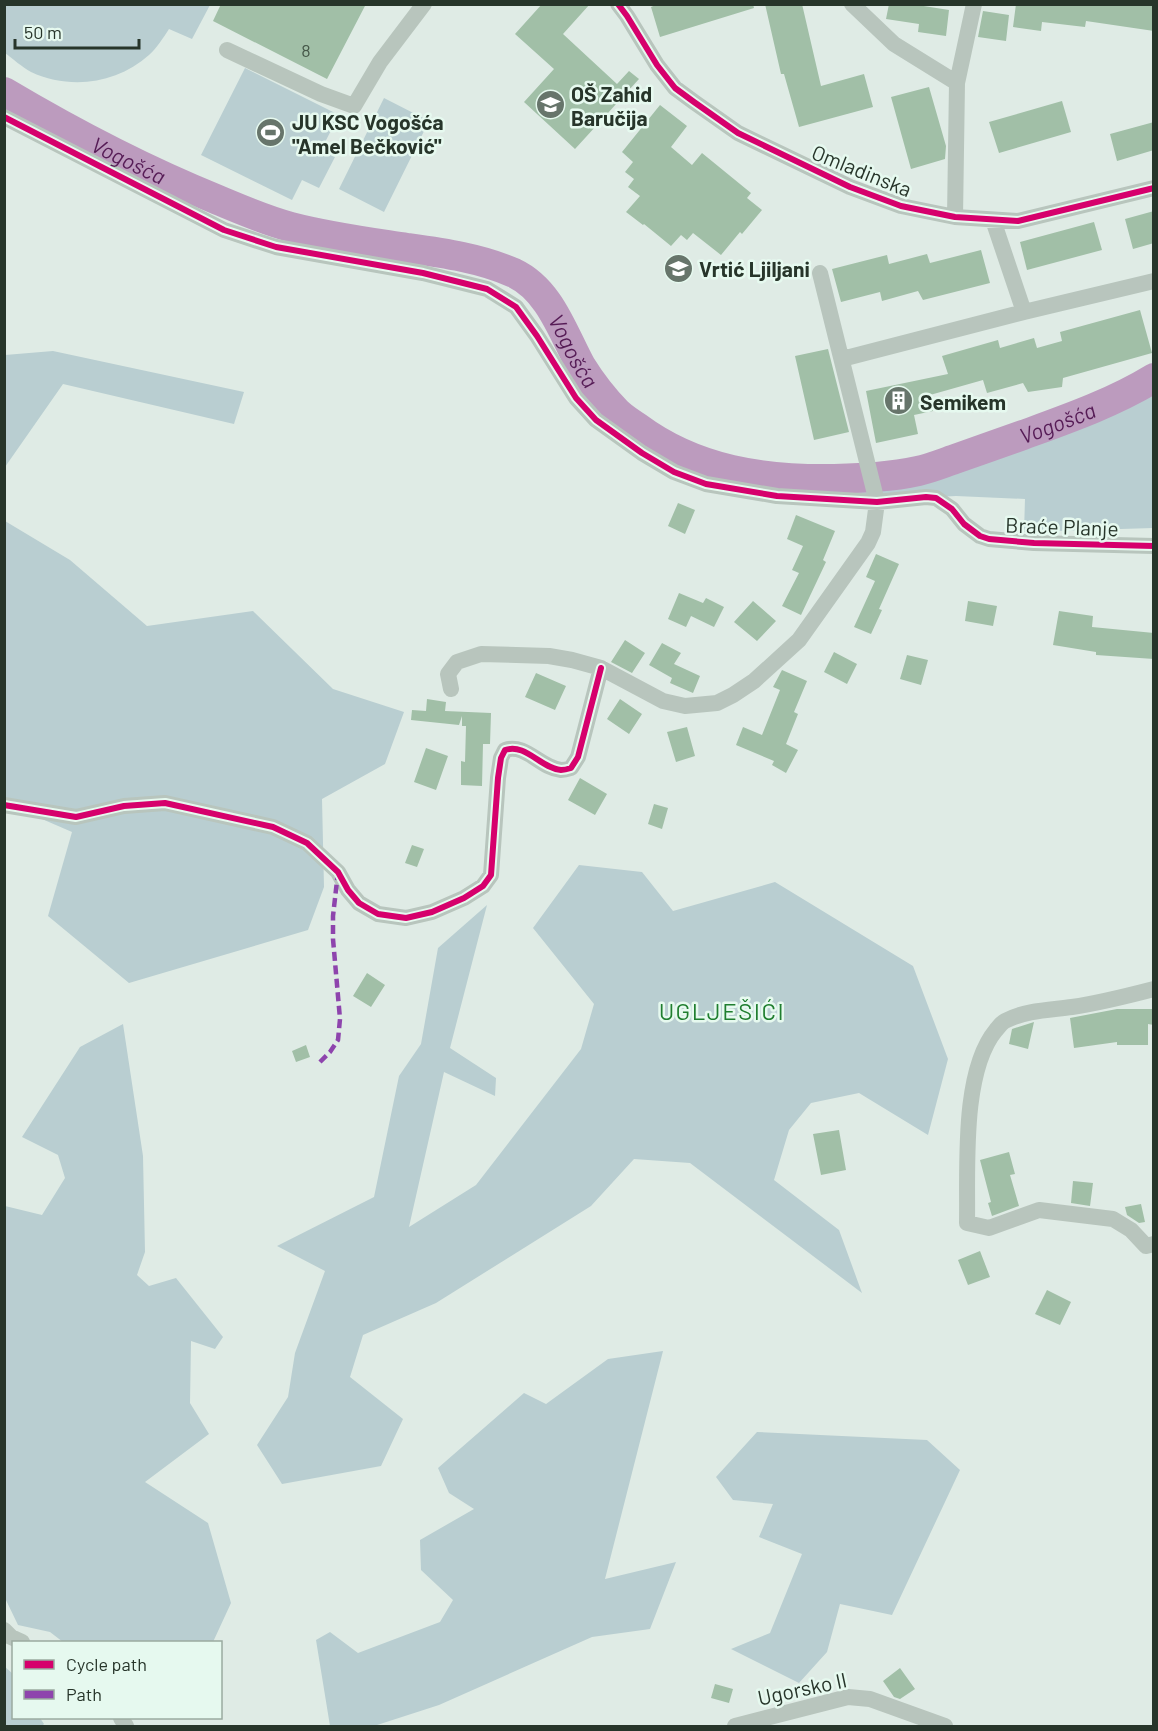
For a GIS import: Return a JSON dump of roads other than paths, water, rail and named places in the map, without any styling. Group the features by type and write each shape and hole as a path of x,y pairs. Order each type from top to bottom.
{"street":[{"path":"227,50 321,94 354,106 381,62 424,4"},
{"name":"Omladinska","path":"618,4 651,56 675,88 738,133 850,187 901,206 955,218 1018,221 1154,188"},
{"path":"852,4 894,44 957,83"},
{"path":"955,218 957,83 974,4"},
{"name":"Braće Planje","path":"4,117 224,230 276,246 423,273 487,289 516,307 576,398 596,420 642,453 674,472 706,484 777,496 936,498 952,509 964,524 980,536 989,539 1034,543 1154,546"},
{"path":"993,220 1024,312"},
{"path":"451,689 448,674 457,662 482,654 549,656 601,668 663,701 685,706 717,703 754,681 799,640 868,543 873,532 875,496 820,273"},
{"path":"842,358 1154,281"},
{"path":"4,805 76,817 124,806 165,803 273,827 307,843 338,872 358,903 378,914 406,918 432,912 464,898 483,886 491,875 498,778 501,758 505,750 519,748 561,770 571,768 578,757 601,668"},
{"path":"1154,989 1104,1001 1032,1012 1004,1021 990,1037 974,1084 969,1114 967,1223 989,1228 1039,1210 1113,1219 1131,1230 1146,1246 1154,1244"},
{"path":"4,1630 20,1641"},
{"name":"Ugorsko II","path":"735,1726 848,1697 870,1699 945,1726"}],"waterway":[{"name":"Vogošća","path":"4,92 136,163 264,218 291,227 334,236 461,257 488,263 514,273 537,290 546,301 581,366 602,396 619,414 660,442 683,454 731,470 756,475 808,479 876,477 918,471 1073,417 1154,378"}],"place":[{"name":"OŠ Zahid Baručija","path":"550,105"},
{"name":"JU KSC Vogošća \"Amel Bečković\"","path":"271,133"},
{"name":"Vrtić Ljiljani","path":"678,268"},
{"name":"Semikem","path":"899,401"}],"district":[{"name":"UGLJEŠIĆI","path":"722,1010"}]}
